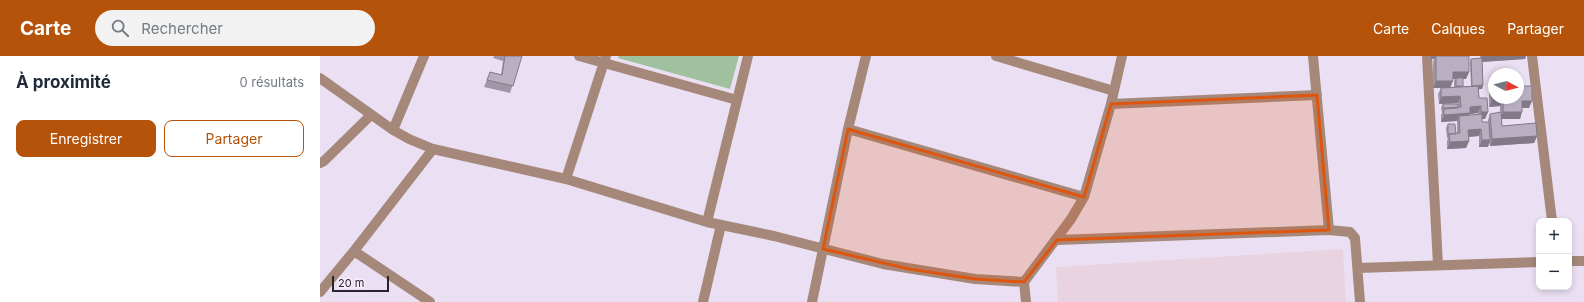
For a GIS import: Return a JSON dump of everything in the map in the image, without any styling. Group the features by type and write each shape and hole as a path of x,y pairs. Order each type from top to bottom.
{"street":[{"path":"393,130 424,56"},
{"path":"580,56 605,60 737,100"},
{"path":"707,222 748,56"},
{"path":"812,302 848,129 866,56"},
{"path":"996,56 1114,91"},
{"path":"1026,302 1024,282 1057,240 1084,197 1111,104 1122,56"},
{"path":"1313,56 1329,230"},
{"path":"1427,56 1438,265"},
{"path":"1532,56 1552,218"},
{"path":"566,179 605,60"},
{"path":"320,78 393,130 408,139 433,149 566,179 707,222 774,236 883,264 975,279 1024,282"},
{"path":"1111,104 1317,95"},
{"path":"320,163 324,161 371,115"},
{"path":"848,129 1084,197"},
{"path":"320,292 354,251 433,149"},
{"path":"703,302 721,224"},
{"path":"1057,240 1329,230 1350,232 1355,238 1360,302"},
{"path":"354,251 430,302"},
{"path":"1572,261 1584,261"},
{"path":"1358,268 1536,262"}],"highlighted area":[{"path":"1317,95 1329,230 1057,240 1024,282 975,279 909,269 823,249 848,129 1084,197 1111,104"}],"shaded area":[{"path":"1343,249 1346,302 1058,302 1056,267"}],"green space":[{"path":"619,56 739,56 730,89 618,58"}],"building":[{"path":"505,56 522,56 513,86 487,80 490,72 502,75"},
{"path":"1436,56 1469,56 1469,72 1453,72 1453,81 1436,81"},
{"path":"1482,58 1483,85 1472,86 1471,59"},
{"path":"1456,78 1463,78 1463,86 1456,86"},
{"path":"1478,86 1479,98 1487,98 1488,112 1481,112 1481,106 1470,107 1470,113 1444,115 1444,108 1461,107 1460,96 1441,97 1441,88"},
{"path":"1524,86 1532,86 1532,101 1524,101"},
{"path":"1443,104 1458,104 1458,108 1443,109"},
{"path":"1503,104 1522,104 1522,112 1503,112"},
{"path":"1501,112 1502,126 1536,123 1537,136 1492,139 1490,114"},
{"path":"1482,114 1482,122 1489,122 1490,140 1482,140 1481,129 1468,130 1469,141 1450,142 1449,134 1460,133 1459,116"},
{"path":"1448,124 1455,124 1456,134 1448,134"}]}
